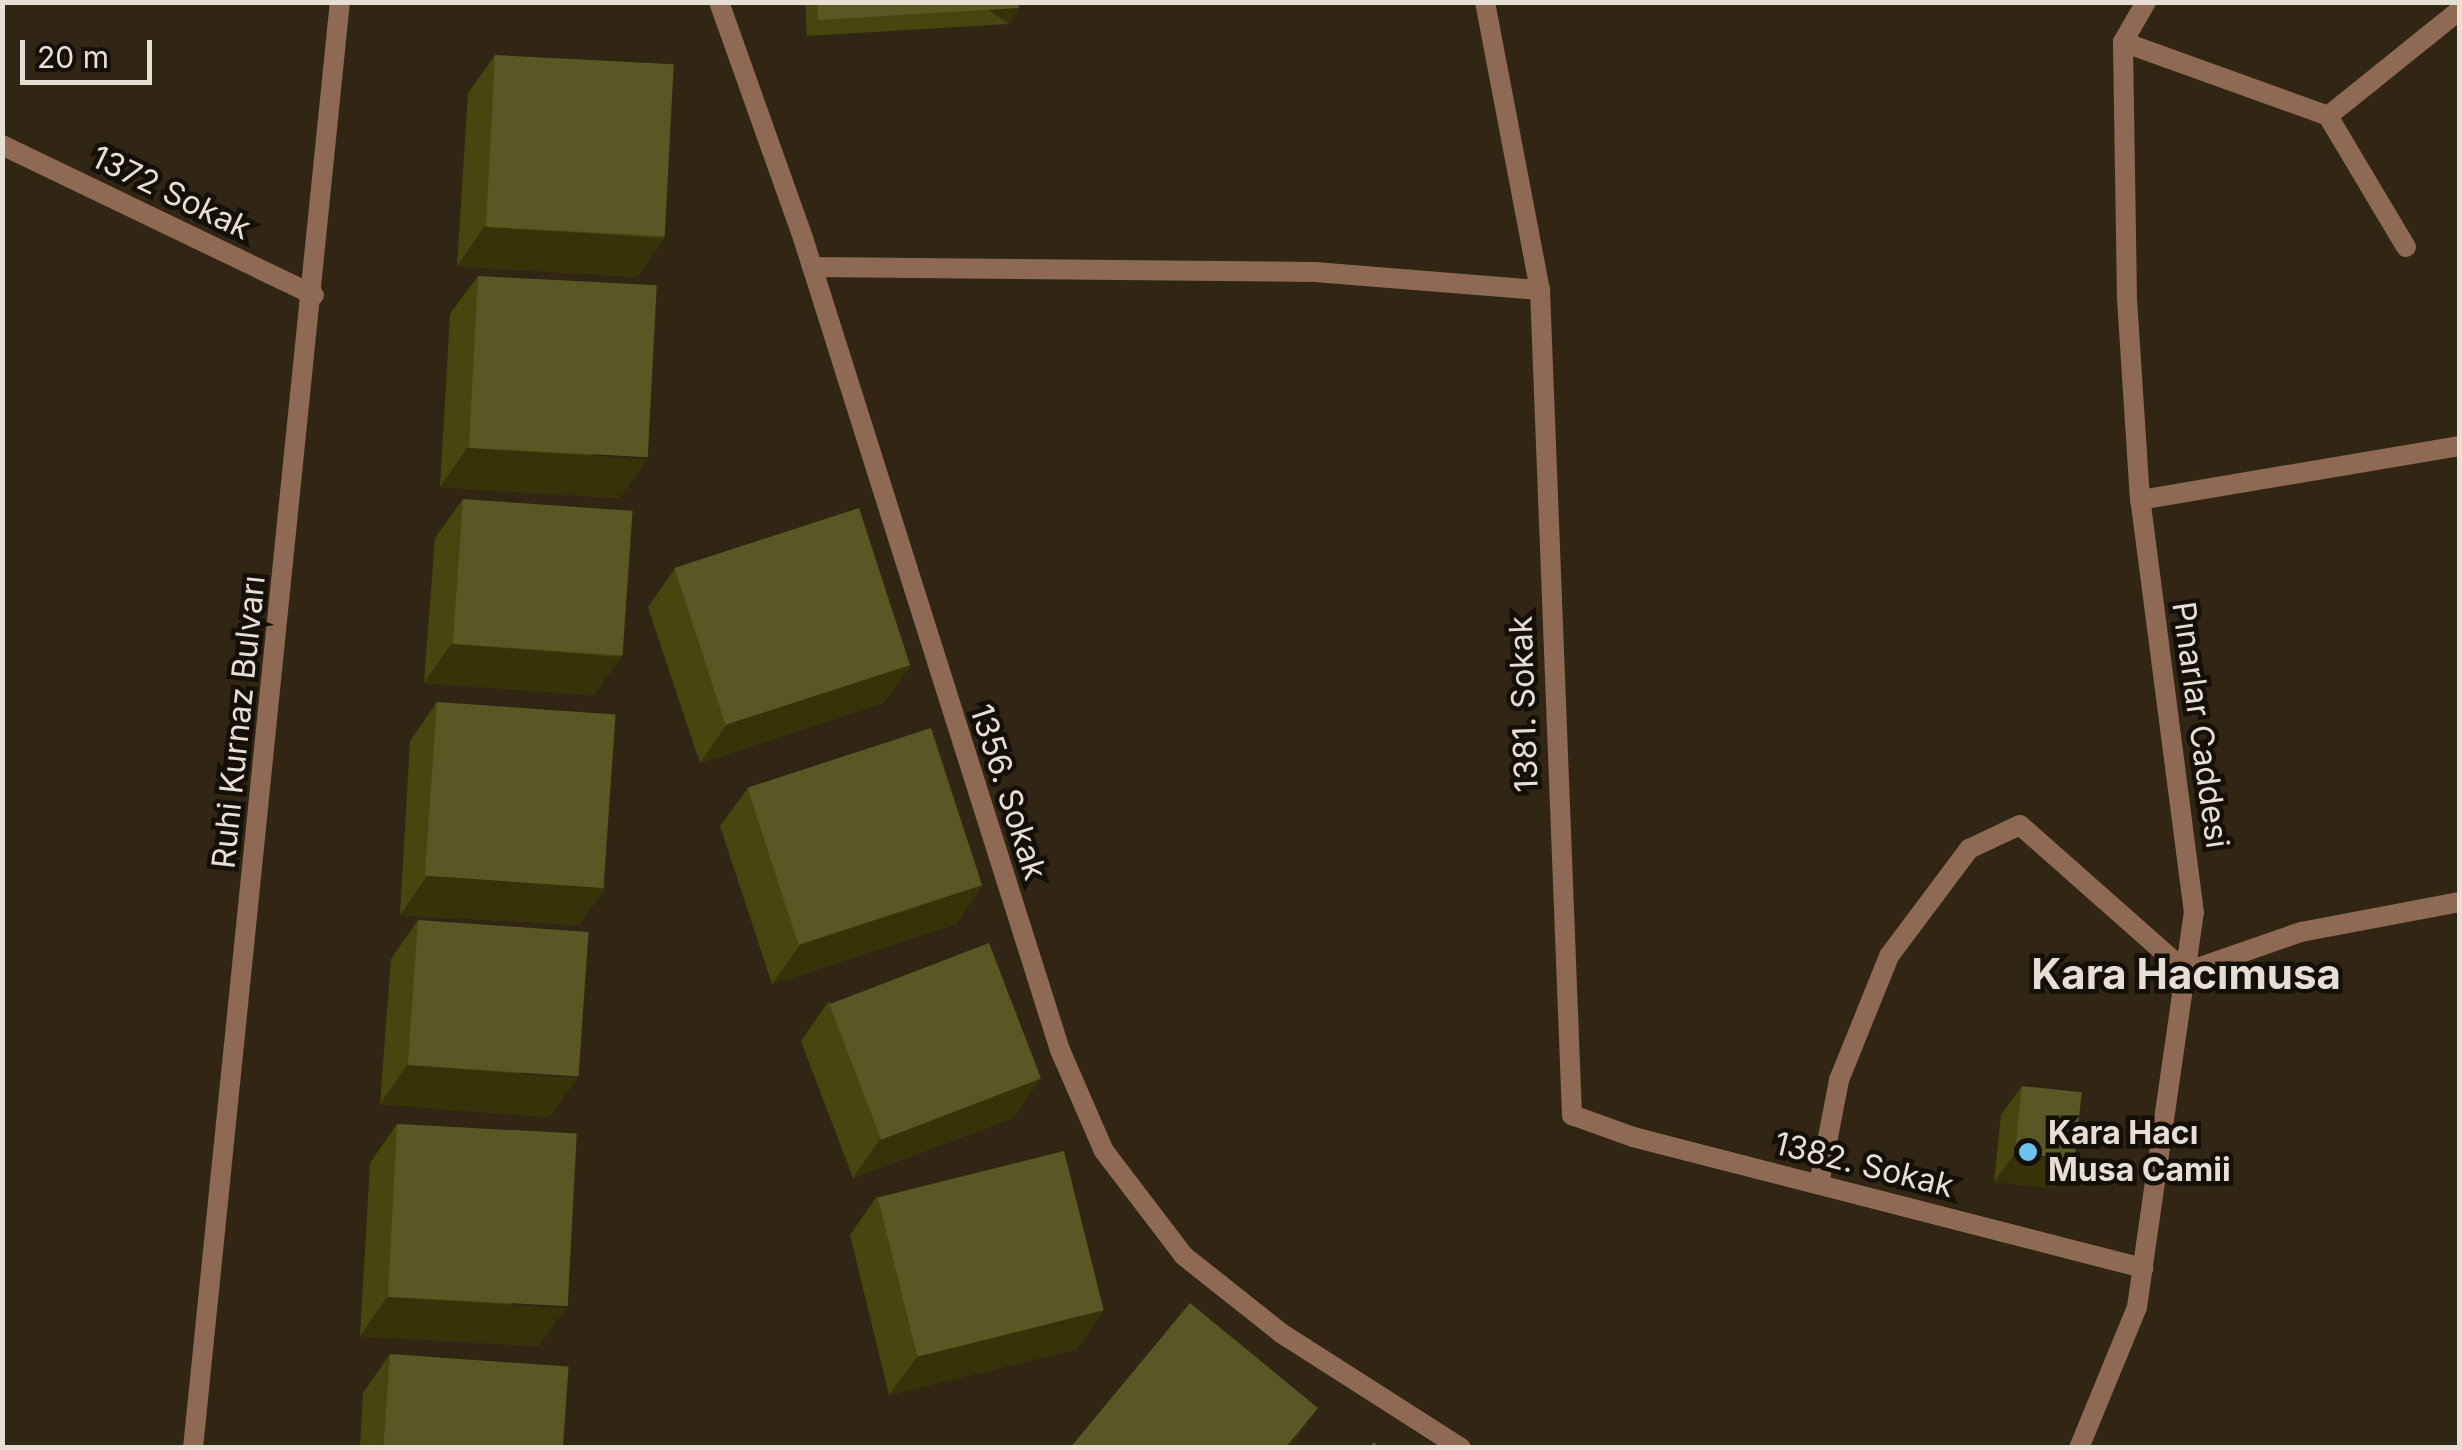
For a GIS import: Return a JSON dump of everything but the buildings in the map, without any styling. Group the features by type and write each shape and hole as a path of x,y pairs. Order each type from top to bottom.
{"street":[{"name":"Ruhi Kurnaz Bulvarı","path":"193,1448 314,295 340,2"},
{"name":"1356. Sokak","path":"719,2 812,266 1060,1050 1104,1150 1184,1256 1280,1332 1461,1448"},
{"name":"1381. Sokak","path":"1485,2 1540,290 1572,1114"},
{"path":"2146,2 2122,42 2328,116 2406,247"},
{"path":"2328,116 2460,10"},
{"name":"Pınarlar Caddesi","path":"2078,1448 2137,1307 2194,912 2140,500 2127,298 2122,42"},
{"name":"1372 Sokak","path":"2,145 314,295"},
{"path":"812,266 1315,272 1540,290"},
{"path":"2140,500 2460,446"},
{"path":"1820,1184 1839,1080 1889,956 1969,849 2020,825 2186,972 2300,932 2460,902"},
{"name":"1382. Sokak","path":"1572,1114 1820,1184 2143,1268"}],"place":[{"name":"Kara Hacı Musa Camii","path":"2028,1152"}],"district":[{"name":"Kara Hacımusa","path":"2186,974"}]}
